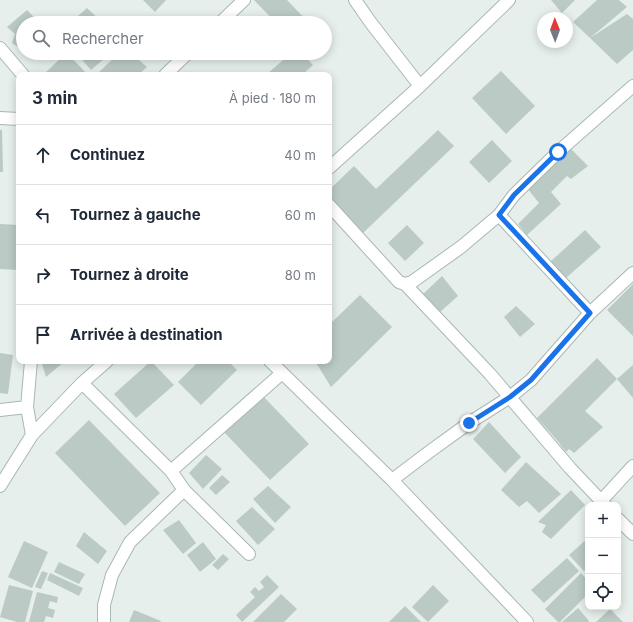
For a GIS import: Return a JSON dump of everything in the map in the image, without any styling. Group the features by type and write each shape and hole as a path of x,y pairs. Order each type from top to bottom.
{"street":[{"path":"227,16 244,0"},
{"path":"355,0 420,86"},
{"path":"332,165 420,86 509,0"},
{"path":"0,48 20,72"},
{"path":"168,72 181,60"},
{"path":"405,284 412,282 461,247 499,215 514,195 558,152 633,86"},
{"path":"0,118 16,119"},
{"path":"332,208 399,282 405,284 490,374 570,468 602,502"},
{"path":"499,215 590,313"},
{"path":"392,480 463,427 510,397 531,380 590,313 633,273"},
{"path":"31,364 27,407 32,435"},
{"path":"0,486 32,435 82,383 104,364"},
{"path":"273,364 392,480 527,622"},
{"path":"171,471 282,373"},
{"path":"82,383 171,471 184,490 249,554"},
{"path":"0,410 27,407"},
{"path":"604,502 633,466"},
{"path":"104,622 104,605 112,574 130,542 184,490"},
{"path":"621,522 633,534"}],"building":[{"path":"143,0 166,0 155,12"},
{"path":"254,0 287,0 302,16 269,16"},
{"path":"551,0 575,0 563,12 561,12"},
{"path":"597,0 619,0 627,7 590,38 573,22"},
{"path":"87,8 96,16 78,16"},
{"path":"27,10 33,16 20,16"},
{"path":"627,14 633,19 633,50 617,64 590,38"},
{"path":"16,19 16,46 12,43 15,34 7,27"},
{"path":"59,60 74,60 85,72 46,72"},
{"path":"82,60 103,60 91,70"},
{"path":"112,60 139,60 147,67 141,72 99,72"},
{"path":"283,60 308,60 313,65 305,72 269,72"},
{"path":"501,71 535,106 506,134 472,98"},
{"path":"0,130 2,130 3,172 0,172"},
{"path":"438,130 454,146 363,233 332,201 332,187 354,166 376,189"},
{"path":"492,140 512,161 489,183 469,162"},
{"path":"569,147 588,166 571,179 567,176 551,192 561,204 527,235 518,224 539,203 527,188"},
{"path":"0,224 16,225 16,270 0,269"},
{"path":"407,225 424,243 405,261 388,243"},
{"path":"585,230 601,247 566,278 550,262"},
{"path":"442,276 458,296 439,313 422,295"},
{"path":"633,284 633,336 607,310"},
{"path":"360,295 392,327 331,387 317,364 332,364 332,322"},
{"path":"516,306 535,324 520,337 504,317"},
{"path":"0,353 13,355 8,394 0,393"},
{"path":"597,358 617,379 585,411 603,427 574,453 569,449 566,452 537,418"},
{"path":"42,364 61,364 46,377"},
{"path":"148,364 154,364 174,385 136,418 114,394"},
{"path":"196,364 231,364 237,370 201,405 178,382"},
{"path":"633,365 633,398 617,379"},
{"path":"261,394 309,444 270,480 222,430"},
{"path":"89,420 160,493 125,526 55,453"},
{"path":"489,422 521,457 505,473 473,439"},
{"path":"206,455 222,469 203,489 189,473"},
{"path":"526,462 561,494 539,513 527,501 519,507 501,490"},
{"path":"222,475 230,482 216,495 209,488"},
{"path":"268,486 291,507 275,523 253,499"},
{"path":"571,490 585,505 551,539 542,532 546,525 538,522"},
{"path":"252,507 275,529 258,545 236,521"},
{"path":"179,520 196,543 183,554 163,530"},
{"path":"84,532 107,551 98,564 76,546"},
{"path":"24,541 48,552 32,588 8,577"},
{"path":"585,541 584,571 569,555"},
{"path":"203,542 216,559 200,572 187,555"},
{"path":"223,554 229,559 218,570 212,565"},
{"path":"567,558 579,571 544,603 531,590"},
{"path":"59,562 85,574 79,584 54,572"},
{"path":"42,571 48,573 41,589 35,587"},
{"path":"50,573 83,588 79,596 47,580"},
{"path":"581,573 585,578 585,597 560,622 558,622 545,609"},
{"path":"267,575 279,587 242,622 236,615 255,597 250,592 255,587 259,591 264,587 260,582"},
{"path":"9,585 33,591 25,622 17,622 0,617"},
{"path":"433,585 449,601 428,622 412,607"},
{"path":"37,592 58,597 57,603 50,601 48,608 55,610 53,618 46,616 44,622 29,622"},
{"path":"281,594 297,609 284,622 253,622"},
{"path":"405,606 421,622 389,622"},
{"path":"578,608 589,621 588,622 562,622"},
{"path":"134,610 161,621 129,622"},
{"path":"609,610 611,610 623,622 596,622"}],"route":[{"path":"469,423 510,397 531,380 590,313 499,215 514,195 558,152"}]}
